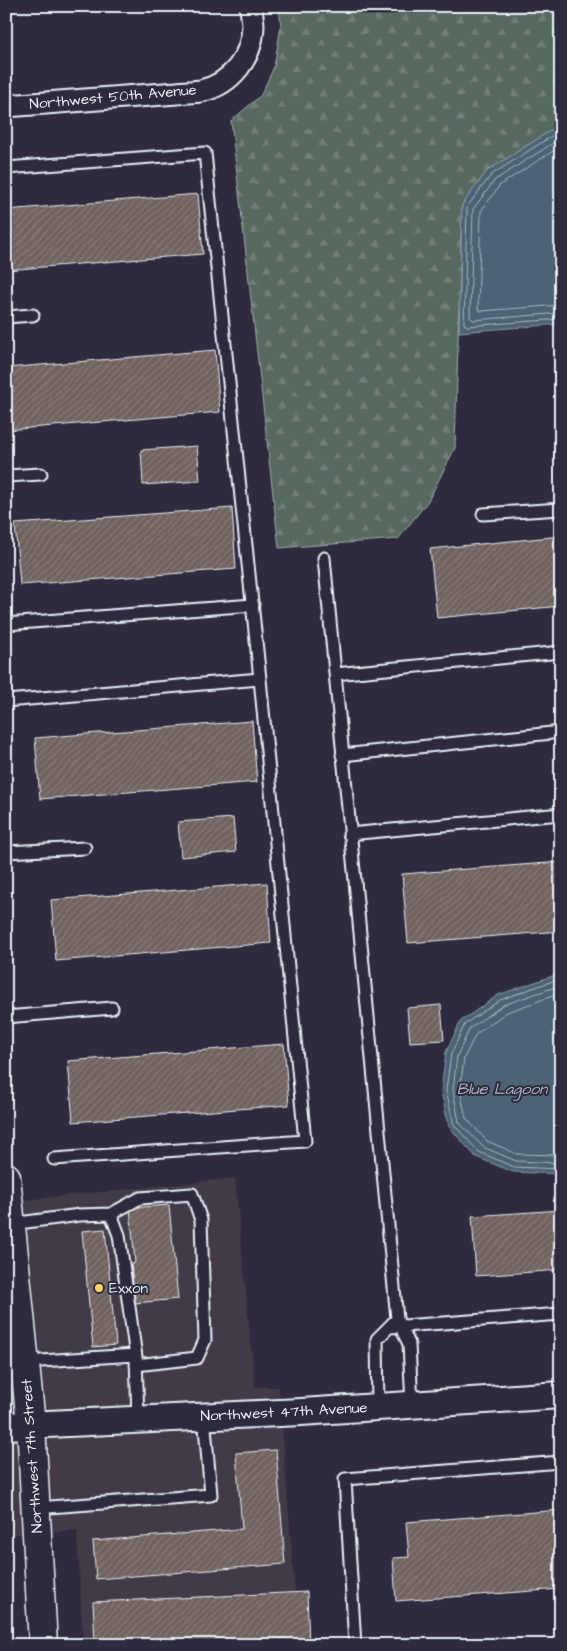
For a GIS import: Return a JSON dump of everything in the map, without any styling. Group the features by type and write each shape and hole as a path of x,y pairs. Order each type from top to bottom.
{"main road":[{"name":"Northwest 7th Street","path":"6,1177 25,1362 19,1425 36,1508 43,1645"}],"street":[{"name":"Northwest 50th Avenue","path":"6,106 200,91 214,86 234,73 247,55 253,26 251,6"},
{"name":"Northwest 47th Avenue","path":"19,1425 378,1407 561,1395"}],"lane":[{"path":"6,168 205,153 253,605 305,1141 54,1159"},
{"path":"6,317 34,315"},
{"path":"6,476 41,474"},
{"path":"483,514 561,509"},
{"path":"324,558 395,1324 408,1344 412,1405"},
{"path":"6,624 253,605"},
{"path":"335,674 561,652"},
{"path":"6,701 260,679"},
{"path":"342,755 561,732"},
{"path":"349,834 561,814"},
{"path":"6,852 84,848"},
{"path":"6,1017 112,1008"},
{"path":"11,1224 80,1215 111,1214 140,1198 192,1194 201,1220 206,1340 197,1358 25,1362"},
{"path":"111,1214 119,1235 135,1360 138,1419"},
{"path":"378,1407 377,1339 395,1324 561,1314"},
{"path":"36,1508 211,1495 204,1416"},
{"path":"355,1645 345,1480 561,1462"}],"shaded area":[{"path":"235,1178 255,1387 279,1387 299,1645 83,1645 77,1530 6,1535 6,1202"}],"green space":[{"path":"279,6 561,6 561,124 487,171 462,205 455,448 428,501 398,539 279,548 231,121 261,95 274,67 281,26"}],"water":[{"path":"561,124 561,324 459,332 462,205 487,171"},
{"name":"Blue Lagoon","path":"561,973 561,1174 513,1172 476,1157 449,1127 441,1091 446,1052 461,1021 498,995"}],"building":[{"path":"198,194 203,254 6,270 6,210"},
{"path":"215,350 220,412 6,430 6,368"},
{"path":"197,446 200,481 143,485 141,450"},
{"path":"232,508 236,569 20,585 15,524"},
{"path":"561,536 561,606 437,618 430,549"},
{"path":"252,721 257,782 40,799 35,738"},
{"path":"233,818 236,852 181,857 178,822"},
{"path":"561,862 561,931 408,943 402,874"},
{"path":"267,883 271,943 56,961 51,900"},
{"path":"441,1005 444,1040 410,1042 407,1008"},
{"path":"284,1044 289,1105 73,1122 68,1061"},
{"path":"169,1205 178,1299 135,1303 131,1264 135,1263 130,1208"},
{"path":"561,1210 561,1270 476,1276 472,1216"},
{"name":"Exxon","path":"105,1229 116,1345 93,1347 82,1231"},
{"path":"276,1450 285,1564 96,1579 93,1541 242,1529 236,1453"},
{"path":"561,1510 561,1589 396,1601 393,1558 409,1557 406,1522"},
{"path":"307,1592 309,1645 120,1645 120,1641 95,1642 93,1602"}],"place":[{"name":"Exxon","path":"99,1288"}]}
